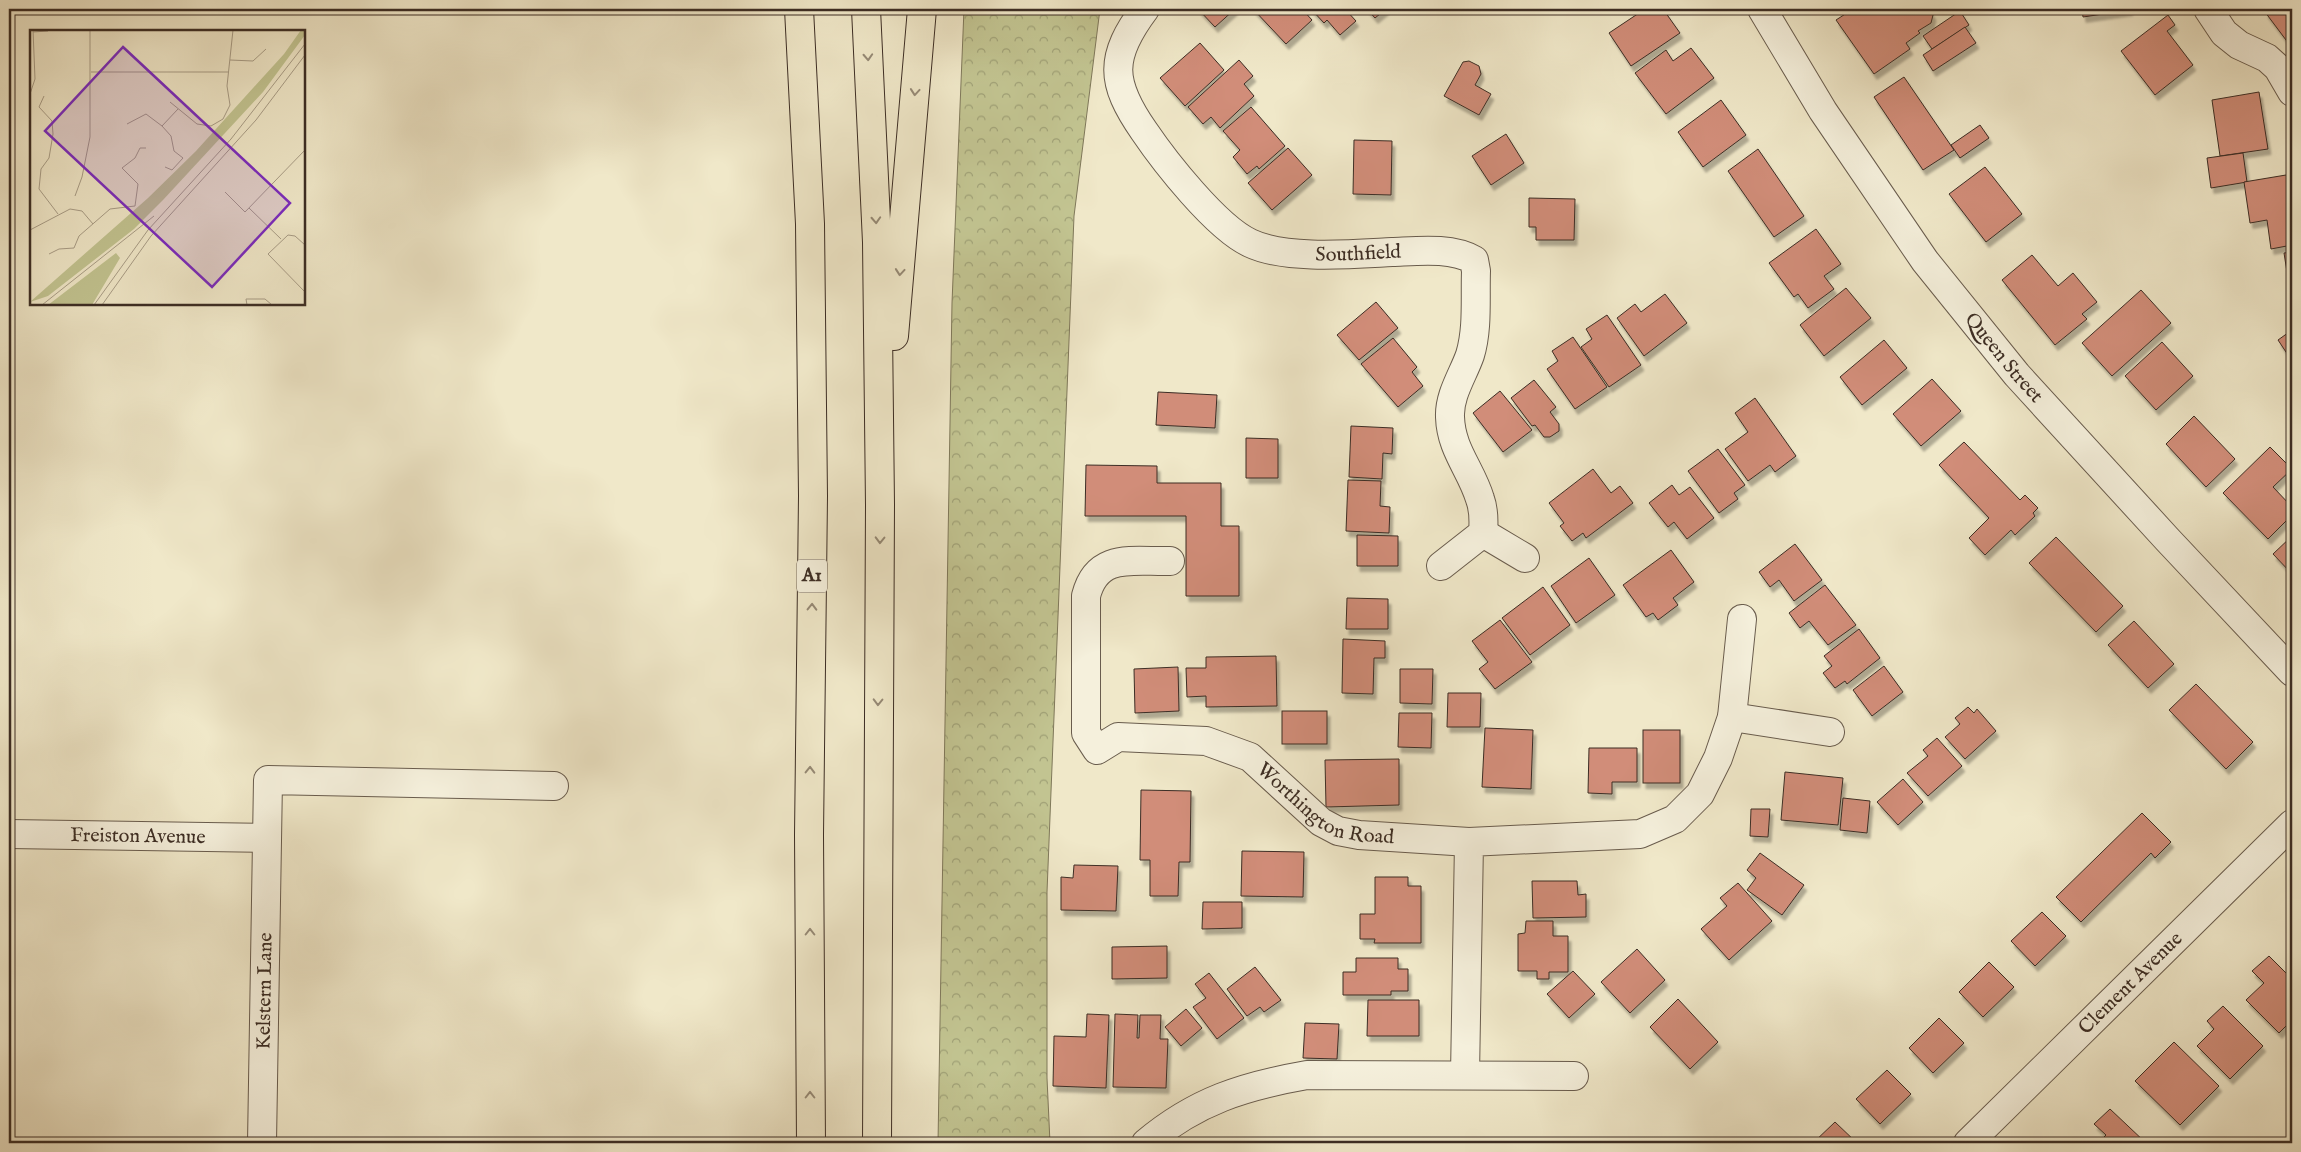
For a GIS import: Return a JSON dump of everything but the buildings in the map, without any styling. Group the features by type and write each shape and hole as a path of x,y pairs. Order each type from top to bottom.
{"highway":[{"name":"A1","path":"799,9 810,224 812,458 809,835 811,1143"},
{"path":"866,9 877,242 880,505 877,1143"},
{"path":"880,505 922,9"}],"street":[{"name":"Southfield","path":"1145,9 1132,26 1121,48 1117,70 1120,90 1138,124 1162,158 1226,226 1250,243 1274,251 1351,253 1424,251 1464,254 1474,260 1476,271 1473,338 1470,354 1453,397 1450,415 1456,447 1481,499 1484,515 1483,533"},
{"name":"Queen Street","path":"1762,9 1824,112 1931,269 2017,375 2167,540 2292,672"},
{"path":"2208,9 2224,33 2239,45 2267,58 2278,68 2292,92"},
{"path":"1441,566 1483,533 1525,558"},
{"name":"Worthington Road","path":"1170,561 1110,563 1095,574 1089,585 1086,596 1086,733 1097,750 1118,737 1206,741 1250,757 1321,822 1338,831 1359,835 1469,842 1640,834 1675,819 1700,794 1718,758 1732,716 1742,619"},
{"path":"1732,716 1830,732"},
{"name":"Kelstern Lane","path":"262,1143 268,780 554,786"},
{"name":"Clement Avenue","path":"1968,1143 2292,824"},
{"name":"Freiston Avenue","path":"9,834 267,838"},
{"path":"1465,1075 1469,842"},
{"path":"1146,1143 1186,1113 1224,1095 1270,1082 1307,1075 1574,1076"}],"green space":[{"path":"964,9 1100,9 1074,216 1047,892 1047,1078 1050,1143 938,1143 952,303"}]}
